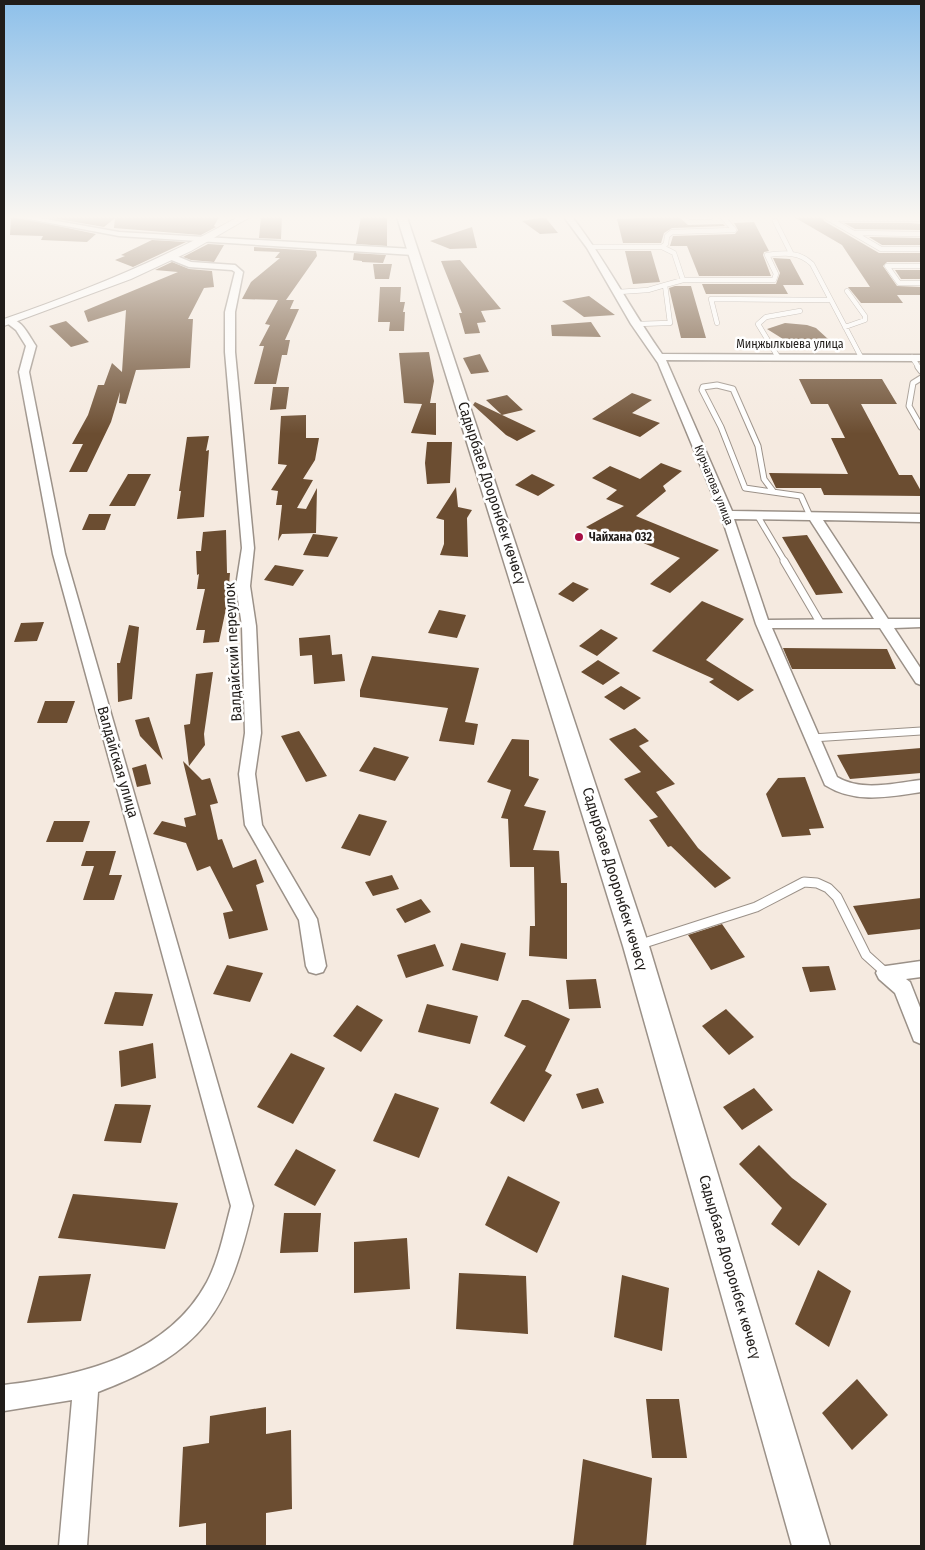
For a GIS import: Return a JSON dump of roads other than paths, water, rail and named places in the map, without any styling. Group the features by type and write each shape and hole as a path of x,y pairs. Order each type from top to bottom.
{"main road":[{"name":"Садырбаев Дооронбек көчөсү","path":"425,289 636,946 811,1546"}],"street":[{"name":"Валдайская улица","path":"7,322 90,289"},
{"name":"Валдайский переулок","path":"235,289 230,312 230,352 235,424 248,548 243,586 249,626 253,703 248,784 254,825 308,919 316,966"},
{"name":"Курчатова улица","path":"616,289 636,324 659,356 728,515 763,624 831,781 839,788 852,792 921,786"},
{"name":"Валдайская улица","path":"7,322 19,328 31,346 24,372 59,554 242,1206 233,1243 214,1294 184,1331 152,1357 86,1385"},
{"name":"Миңжылкыева улица","path":"659,356 916,358"},
{"path":"728,515 921,518"},
{"path":"812,516 921,680"},
{"path":"763,624 921,623"},
{"path":"886,973 921,969"},
{"path":"886,973 903,988 921,1035"},
{"path":"4,1398 86,1385 73,1546"}],"lane":[{"path":"618,292 650,289"},
{"path":"636,324 670,323 666,289"},
{"path":"825,289 861,357"},
{"path":"845,327 865,320 865,316 847,291"},
{"path":"717,323 711,299 830,300"},
{"path":"778,357 758,324 766,317 800,311"},
{"path":"916,358 921,371"},
{"path":"921,378 913,383 909,406 921,427"},
{"path":"774,491 764,479 758,446 733,389 723,386 703,387 702,390 721,427 745,488 752,491 774,491 801,496 812,516"},
{"path":"757,515 821,624"},
{"path":"812,738 921,731"},
{"path":"636,946 756,907 804,882 810,882 825,887 836,895 866,956 886,973"}],"place":[{"name":"Чайхана 032","path":"579,537"}]}
